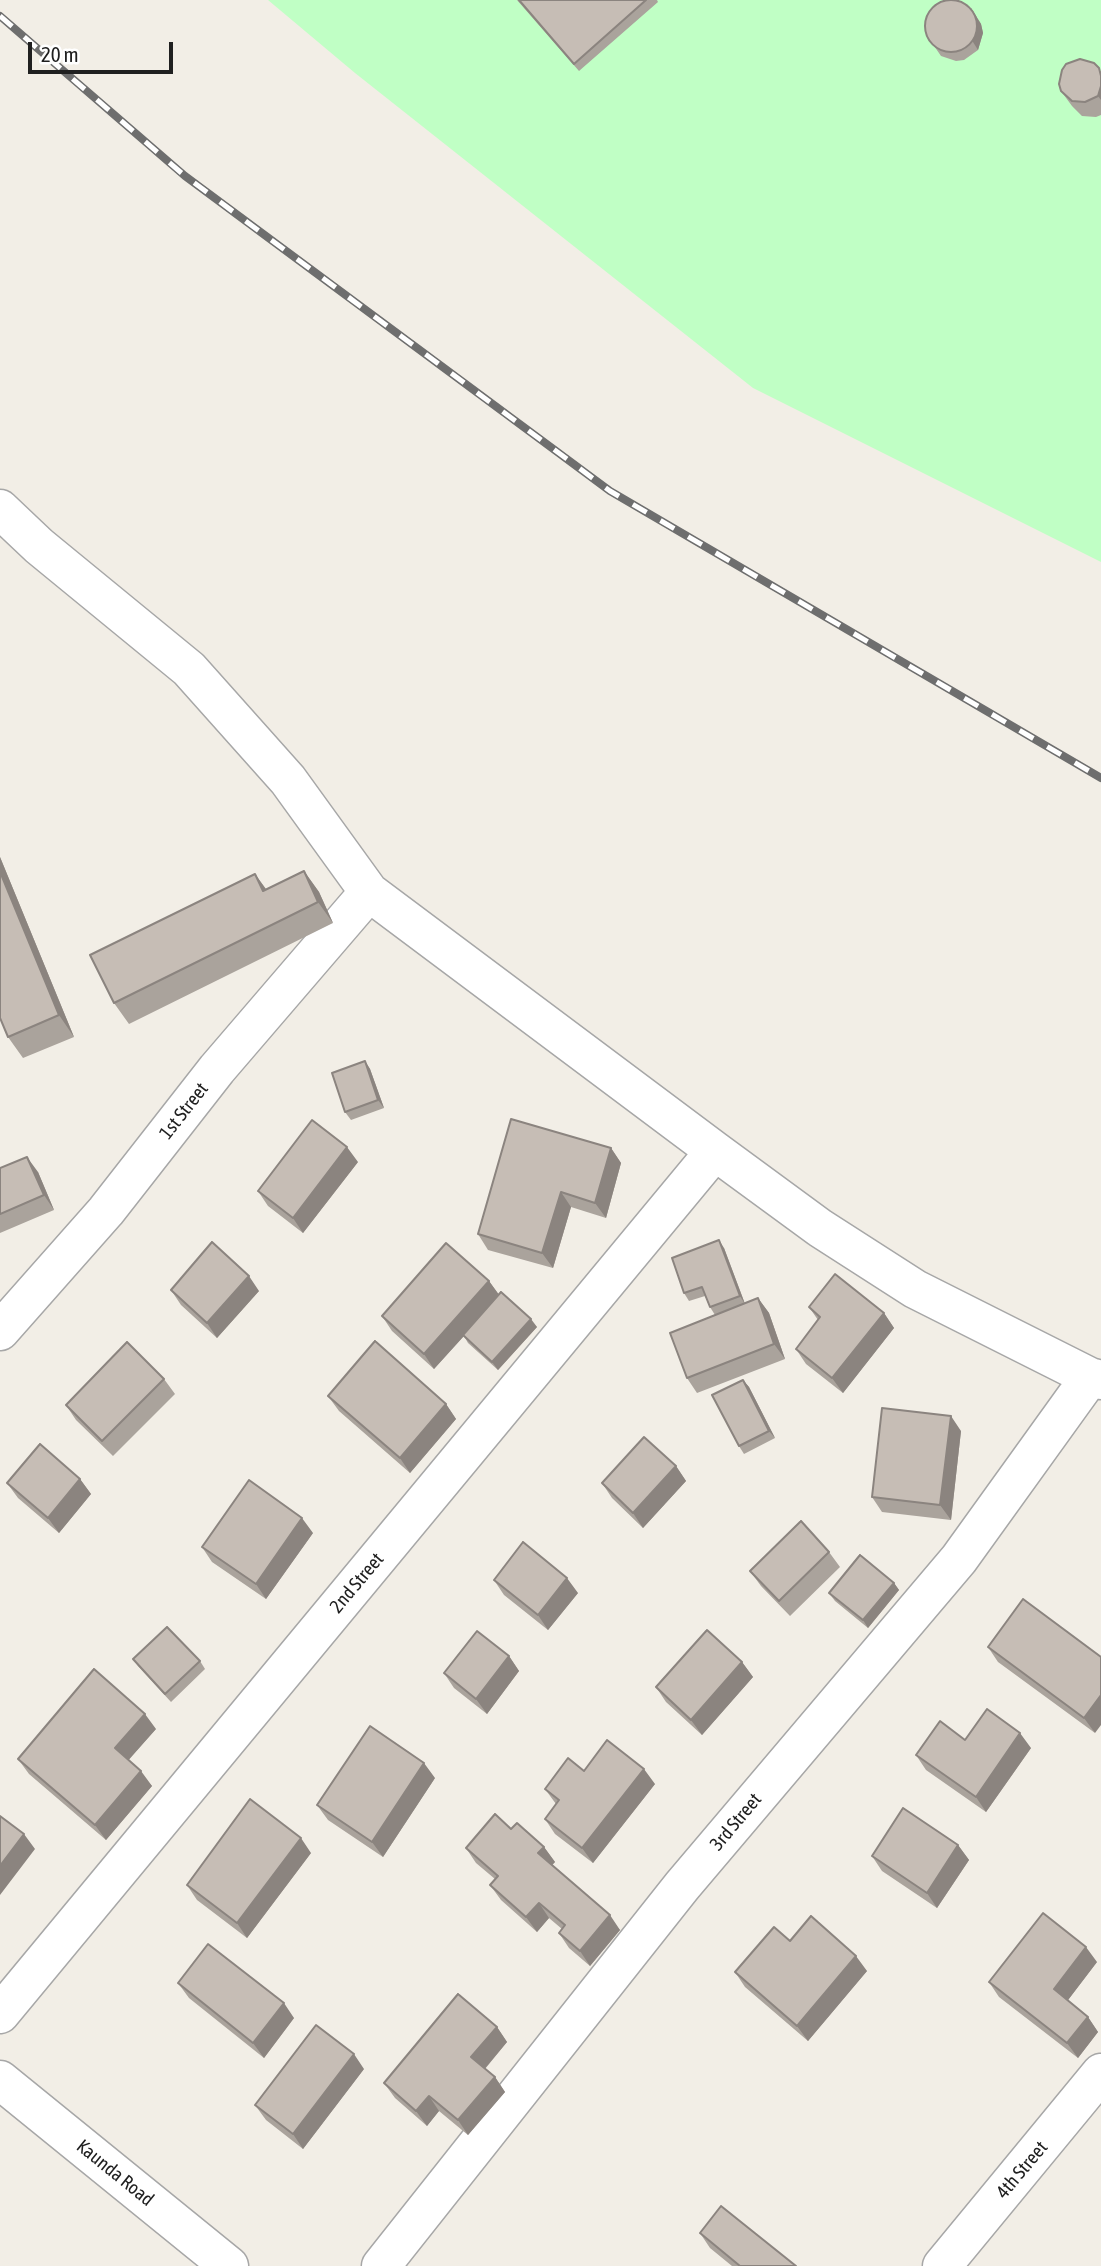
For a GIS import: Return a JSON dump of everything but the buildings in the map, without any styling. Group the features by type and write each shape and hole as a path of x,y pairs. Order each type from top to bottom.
{"street":[{"path":"0,509 39,546 189,669 288,780 369,892 715,1152 820,1227 915,1289 1096,1379"},
{"name":"1st Street","path":"0,1331 106,1211 217,1069 369,892"},
{"name":"2nd Street","path":"0,2014 715,1152"},
{"name":"3rd Street","path":"381,2266 682,1886 959,1559 1096,1379"},
{"name":"4th Street","path":"942,2266 1101,2073"},
{"name":"Kaunda Road","path":"0,2080 229,2266"}],"green space":[{"path":"268,0 1101,0 1101,562 753,388 355,73"}],"railway":[{"path":"0,16 185,176 610,491 1101,778"}]}
